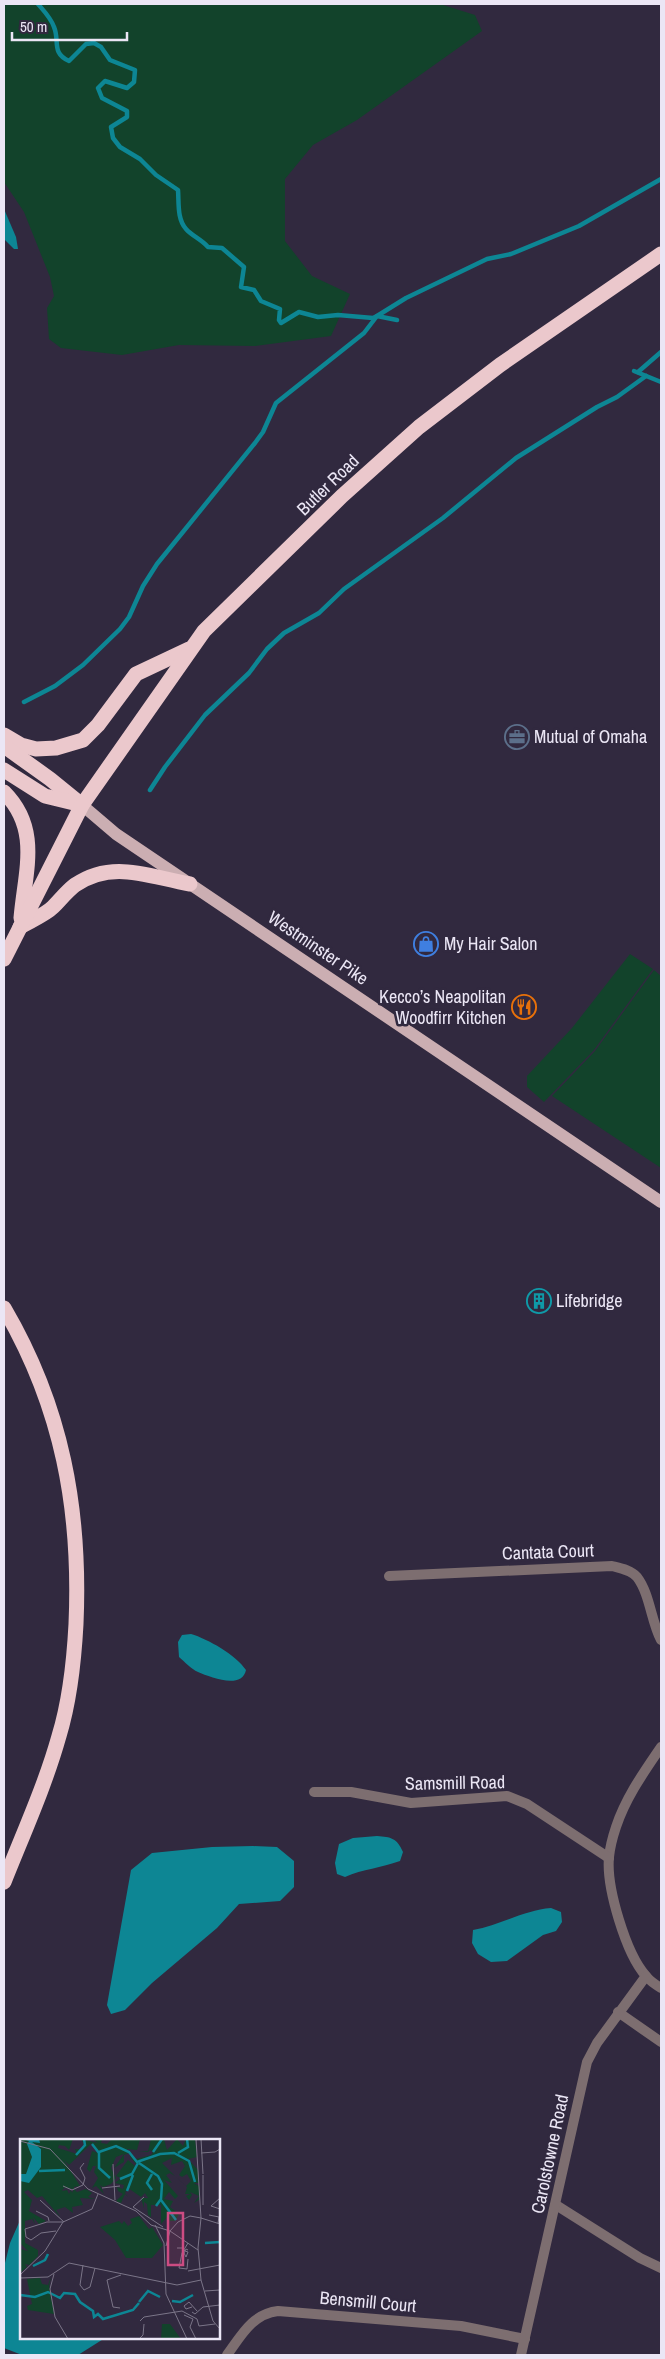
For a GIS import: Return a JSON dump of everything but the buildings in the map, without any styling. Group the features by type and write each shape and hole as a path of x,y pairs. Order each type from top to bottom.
{"highway":[{"name":"Butler Road","path":"4,959 82,805 190,648 204,631 342,496 419,427 500,365 661,254"},
{"path":"4,735 36,749 56,748 83,740 98,725 136,674 190,648"},
{"name":"Westminster Pike","path":"4,746 82,805"},
{"name":"Westminster Pike","path":"4,770 45,796 82,805"},
{"path":"4,792 21,813 28,841 29,856 24,883 20,927"},
{"path":"20,927 52,908 64,894 93,874 130,872 190,884"},
{"path":"4,1308 27,1350 45,1390 58,1434 72,1501 78,1585 74,1651 69,1691 59,1736 4,1882"}],"main road":[{"name":"Westminster Pike","path":"82,805 116,834 661,1202"}],"street":[{"name":"Cantata Court","path":"389,1576 612,1566 624,1569 636,1576 644,1590 661,1640"},
{"path":"661,1747 624,1807 616,1828 609,1858 610,1876 620,1925 631,1951 646,1976 661,1988"},
{"name":"Samsmill Road","path":"314,1792 351,1792 411,1803 506,1796 527,1804 609,1858"},
{"name":"Carolstowne Road","path":"521,2355 587,2062 597,2043 618,2012 646,1976"},
{"path":"618,2012 661,2042"},
{"path":"556,2205 640,2258 661,2268"},
{"name":"Bensmill Court","path":"227,2355 258,2317 266,2313 278,2311 461,2326 525,2339"}],"green space":[{"path":"4,4 440,4 475,15 482,31 357,120 313,145 285,179 285,241 312,276 350,294 331,336 255,346 179,345 122,355 61,348 49,339 47,308 54,296 50,277 24,212 4,182"},
{"path":"630,954 653,969 594,1050 544,1102 527,1087 527,1076 572,1028"},
{"path":"654,970 661,976 661,1168 552,1096 595,1051"}],"water":[{"path":"4,209 16,237 18,249 14,249 4,239"},
{"path":"191,1634 229,1653 246,1670 243,1676 232,1681 217,1679 195,1671 190,1667 179,1657 178,1642 182,1635"},
{"path":"377,1836 396,1841 403,1852 400,1861 345,1877 337,1874 335,1863 339,1844 353,1838"},
{"path":"212,1847 277,1847 294,1861 294,1887 280,1901 239,1904 217,1928 152,1983 125,2010 111,2014 107,2005 131,1870 152,1853"},
{"path":"551,1908 561,1912 562,1922 556,1931 543,1935 507,1961 491,1962 478,1954 472,1943 473,1930 541,1909"},
{"path":"20,2220 20,2339 103,2339 78,2355 22,2355 4,2348 4,2267 10,2243"}],"waterway":[{"path":"38,4 53,24 58,50 63,58 69,61 86,44 94,43 101,47 110,60 135,70 134,82 127,88 105,81 98,88 102,98 127,111 127,117 111,127 113,138 120,147 140,159 156,175 178,190 181,221 186,229 208,247 222,248 244,267 241,287 254,290 261,301 280,309 279,320 281,323 299,312 318,317 338,315 373,318 377,316 397,320"},
{"path":"24,702 55,686 83,665 120,629 129,617 143,586 157,564 255,443 263,432 276,403 364,333 377,316 406,298 487,259 511,254 579,226 661,179"},
{"path":"638,372 661,352"},
{"path":"634,371 661,382"},
{"path":"150,790 165,767 205,715 249,673 267,649 284,633 319,613 344,589 443,518 516,458 597,407 617,397 646,376"}],"place":[{"name":"Mutual of Omaha","path":"517,737"},
{"name":"My Hair Salon","path":"426,944"},
{"name":"Kecco’s Neapolitan Woodfirr Kitchen","path":"524,1007"},
{"name":"Lifebridge","path":"539,1301"}]}
